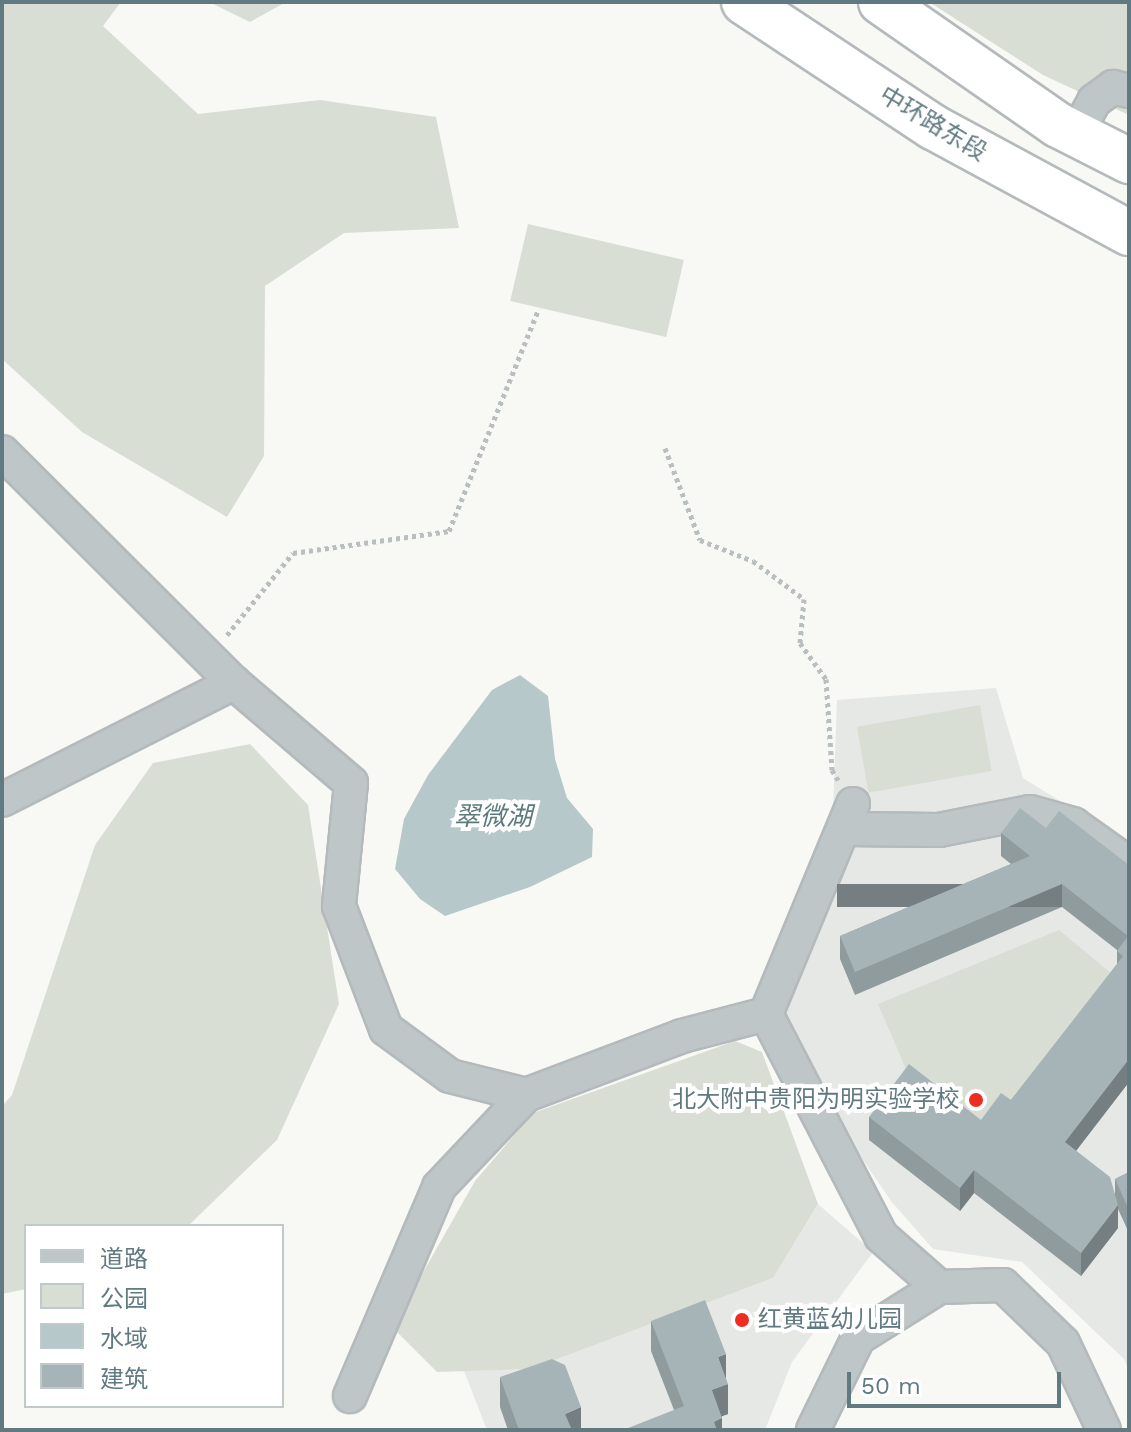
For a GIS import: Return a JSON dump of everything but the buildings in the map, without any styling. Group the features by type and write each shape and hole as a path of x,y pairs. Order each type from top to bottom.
{"highway":[{"name":"中环路东段","path":"744,2 933,127 1129,233"},
{"path":"881,2 1076,134 1129,161"}],"street":[{"path":"1076,134 1094,101 1113,87 1129,91"},
{"path":"2,452 234,683 351,783 339,906 386,1029 450,1076 526,1095"},
{"path":"2,800 234,683"},
{"path":"766,1014 849,816 939,830 1030,812 1073,824 1129,864"},
{"path":"350,1396 439,1187 526,1095 682,1036 766,1014"},
{"path":"766,1014 881,1236 939,1287"},
{"path":"813,1430 858,1338 939,1287 1003,1285 1063,1343 1104,1430"}],"path":[{"path":"209,659 293,553 449,531 539,308"},
{"path":"665,448 700,540 753,561 804,599 800,643 826,679 832,770 849,816"}],"shaded area":[{"name":"北大附中贵阳为明实验学校","path":"996,688 1023,778 1129,844 1129,1371 1124,1359 1022,1262 933,1249 891,1201 754,999 833,811 837,700"},
{"name":"红黄蓝幼儿园","path":"818,1204 873,1252 792,1362 765,1430 487,1430 464,1371 531,1369 773,1278"}],"green space":[{"path":"2,2 121,2 103,26 198,114 320,100 436,117 459,228 344,233 265,286 264,456 227,517 82,432 2,359"},
{"path":"209,2 286,2 250,22"},
{"path":"929,2 1129,2 1129,115 1043,75"},
{"path":"528,224 684,260 666,337 510,301"},
{"path":"980,705 992,771 869,793 857,727"},
{"path":"250,744 308,805 339,1004 277,1140 190,1224 24,1224 24,1289 2,1294 2,1106 12,1095 95,845 153,763"},
{"path":"1059,930 1111,973 981,1143 915,1090 878,1004"},
{"path":"735,1041 762,1052 818,1204 773,1278 531,1369 437,1372 392,1327 475,1181 533,1113"}],"water":[{"name":"翠微湖","path":"520,675 548,696 555,759 567,798 593,829 592,857 530,887 445,916 420,899 395,869 404,819 428,775 492,690"}],"place":[{"name":"北大附中贵阳为明实验学校","path":"976,1100"},
{"name":"红黄蓝幼儿园","path":"742,1320"}]}
